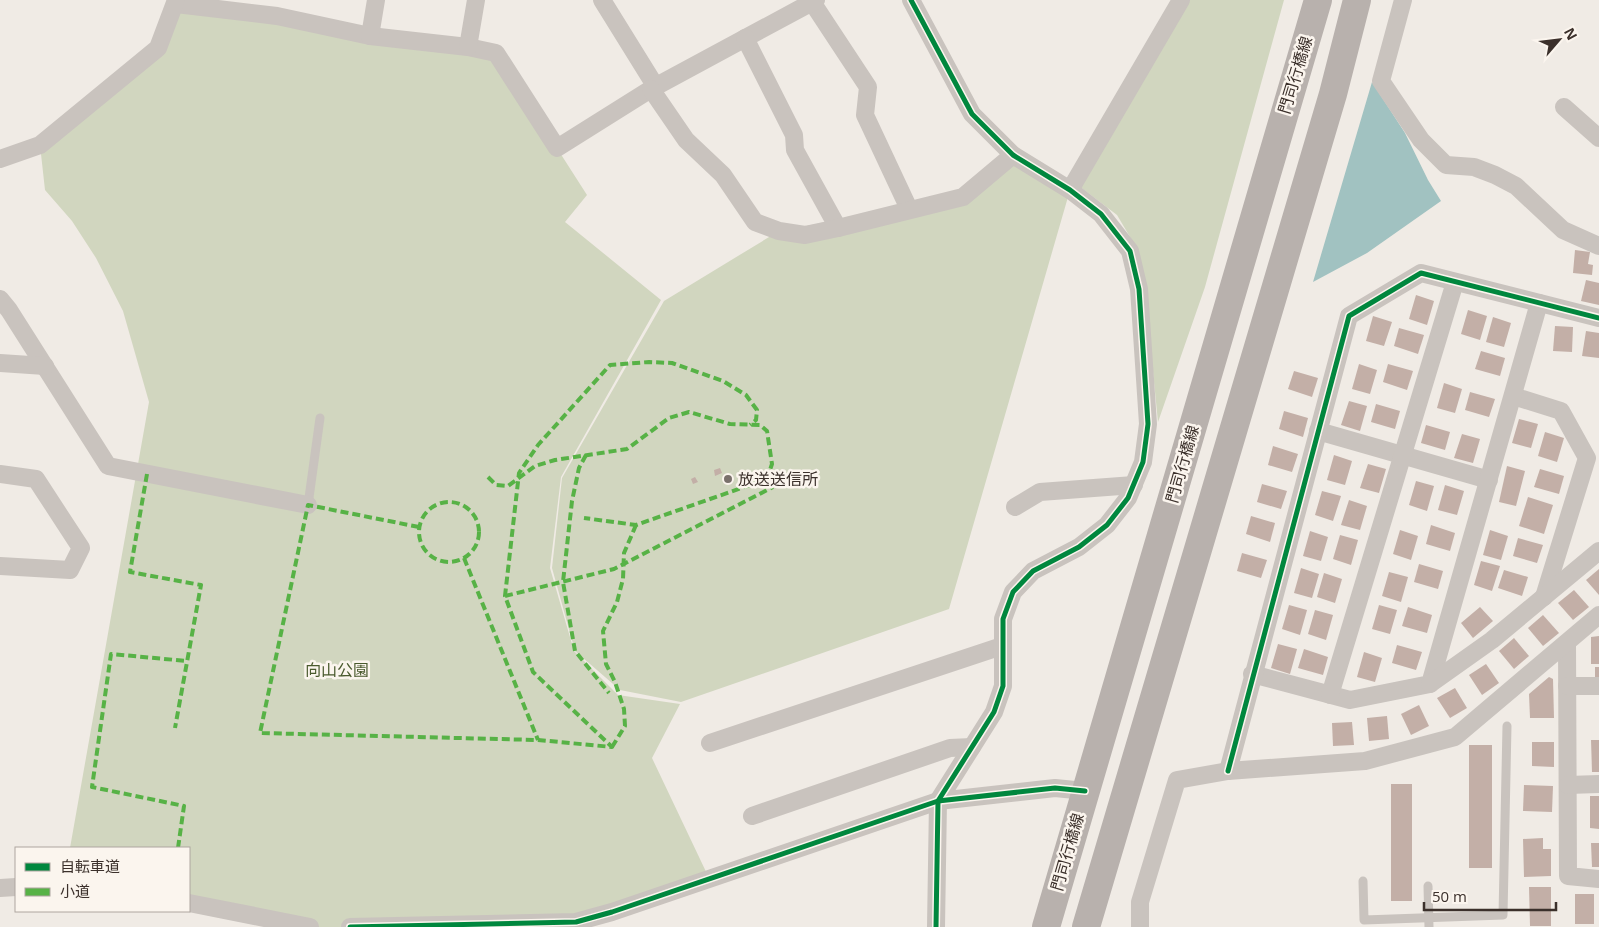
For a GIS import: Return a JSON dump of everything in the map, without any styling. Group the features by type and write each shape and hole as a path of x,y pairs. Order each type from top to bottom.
{"main road":[{"name":"門司行橋線","path":"1046,927 1318,0"},
{"path":"1086,927 1333,94 1357,0"}],"street":[{"path":"370,36 376,0"},
{"path":"468,47 476,0"},
{"path":"602,0 686,140 723,175 755,222 779,231 805,235 963,197 1013,155"},
{"path":"912,0 972,114 1013,155 1070,190 1101,214 1130,251 1139,289 1148,424 1143,462 1128,498 1106,525 1079,547 1033,571 1013,592 1003,619 1003,686 994,712 938,802 936,927"},
{"path":"1070,190 1181,0"},
{"path":"1403,0 1381,81 1420,140 1446,165 1474,167 1495,174 1516,186 1563,230 1599,246"},
{"path":"0,159 40,145 158,48 176,2 267,7 370,36 468,47 496,54 557,148 654,88 745,38 786,7 814,1 868,87 865,115 909,209"},
{"path":"745,38 794,135 795,150 838,228"},
{"path":"1564,107 1599,138"},
{"path":"1228,771 1252,674 1349,316 1421,273 1599,318"},
{"path":"1330,694 1455,282"},
{"path":"0,299 108,466 308,505"},
{"path":"1430,684 1539,303"},
{"path":"0,363 45,366"},
{"path":"1513,396 1561,411 1588,458 1544,597"},
{"path":"1318,431 1489,480"},
{"path":"0,474 36,479 81,548 70,570 0,566"},
{"path":"1015,507 1040,492 1134,485"},
{"path":"1252,674 1350,700 1430,684 1492,640 1599,551"},
{"path":"1140,927 1140,902 1177,780 1228,771 1365,761 1455,737 1599,615"},
{"path":"1567,643 1568,876 1599,879"},
{"path":"710,743 1002,646"},
{"path":"1567,686 1599,686"},
{"path":"752,816 950,748 972,747"},
{"path":"1568,785 1599,784"},
{"path":"350,927 612,920 938,802 1055,788 1085,791"},
{"path":"0,888 15,888"},
{"path":"190,902 234,920 310,927"}],"lane":[{"path":"308,505 320,418"},
{"path":"1363,881 1364,920 1429,922 1503,915 1507,726"},
{"path":"1428,886 1429,922"}],"green space":[{"path":"1183,0 1284,0 1205,287 1158,422 1149,331 1136,247 1117,215 1079,186"},
{"name":"向山公園","path":"176,4 496,53 587,195 565,222 661,300 561,477 550,568 574,651 618,695 680,704 652,758 709,878 612,912 350,927 310,927 190,903 190,847 70,847 149,402 123,311 96,258 72,221 45,190 40,145 158,48"},
{"path":"1013,155 1070,190 949,609 681,702 620,690 575,651 552,568 562,478 664,301 779,231 963,197"}],"water":[{"path":"1372,82 1405,133 1428,180 1441,201 1367,253 1313,282"}],"building":[{"path":"1575,250 1590,252 1588,264 1593,265 1592,275 1573,273"},
{"path":"1586,280 1599,283 1599,305 1581,301"},
{"path":"1416,295 1434,301 1427,325 1409,319"},
{"path":"1468,310 1487,316 1480,340 1461,334"},
{"path":"1373,316 1392,322 1384,346 1366,341"},
{"path":"1493,317 1511,323 1504,347 1486,342"},
{"path":"1555,326 1573,327 1572,352 1553,351"},
{"path":"1399,328 1424,335 1418,354 1394,346"},
{"path":"1586,331 1599,333 1599,358 1582,356"},
{"path":"1481,351 1505,358 1500,376 1475,369"},
{"path":"1359,364 1377,370 1370,394 1352,389"},
{"path":"1388,364 1413,371 1407,390 1383,382"},
{"path":"1294,371 1318,378 1312,397 1288,389"},
{"path":"1444,383 1462,389 1455,413 1437,408"},
{"path":"1470,392 1495,399 1489,417 1465,410"},
{"path":"1349,401 1367,406 1360,431 1341,425"},
{"path":"1376,404 1400,411 1395,429 1371,422"},
{"path":"1284,411 1308,418 1303,437 1279,429"},
{"path":"1519,419 1538,424 1531,448 1512,443"},
{"path":"1426,425 1450,432 1445,450 1421,443"},
{"path":"1545,432 1564,438 1557,462 1538,456"},
{"path":"1462,434 1480,439 1473,463 1454,458"},
{"path":"1273,446 1298,454 1292,472 1268,465"},
{"path":"1334,455 1352,461 1345,485 1327,480"},
{"path":"1368,464 1386,469 1379,493 1360,488"},
{"path":"1507,466 1525,471 1516,506 1499,502"},
{"name":"放送送信所","path":"720,468 722,473 715,476 714,470"},
{"path":"1540,469 1564,476 1559,494 1534,487"},
{"name":"放送送信所","path":"728,474 733,477 728,485 723,481"},
{"name":"放送送信所","path":"695,477 698,482 693,484 691,479"},
{"path":"1416,481 1434,486 1427,511 1409,505"},
{"path":"1262,484 1287,491 1281,509 1257,502"},
{"path":"1445,485 1464,491 1457,515 1438,510"},
{"path":"1322,491 1341,496 1333,521 1315,515"},
{"path":"1528,497 1553,505 1544,534 1519,526"},
{"path":"1349,500 1367,506 1360,530 1341,525"},
{"path":"1251,516 1275,523 1270,542 1246,534"},
{"path":"1431,525 1455,533 1450,551 1426,544"},
{"path":"1400,530 1418,536 1411,560 1393,554"},
{"path":"1490,530 1508,536 1501,560 1483,555"},
{"path":"1310,531 1328,537 1321,561 1303,556"},
{"path":"1340,535 1358,540 1351,565 1333,559"},
{"path":"1518,538 1543,545 1537,563 1513,556"},
{"path":"1242,553 1267,560 1261,578 1237,571"},
{"path":"1481,561 1500,566 1492,591 1474,585"},
{"path":"1419,564 1443,571 1438,589 1414,582"},
{"path":"1301,568 1319,574 1312,598 1294,593"},
{"path":"1599,569 1599,595 1586,580"},
{"path":"1504,570 1528,577 1522,596 1498,588"},
{"path":"1389,572 1408,577 1401,602 1382,596"},
{"path":"1324,573 1342,579 1335,603 1317,597"},
{"path":"1574,590 1589,607 1573,620 1558,603"},
{"path":"1289,605 1307,610 1300,635 1282,629"},
{"path":"1379,605 1397,610 1390,634 1372,629"},
{"path":"1408,607 1432,615 1427,633 1402,626"},
{"path":"1480,607 1493,621 1473,638 1461,623"},
{"path":"1315,610 1333,615 1326,640 1308,634"},
{"path":"1543,615 1559,633 1543,646 1528,628"},
{"path":"1599,636 1599,664 1591,664 1591,637"},
{"path":"1514,638 1529,656 1514,669 1499,651"},
{"path":"1278,644 1297,649 1290,674 1271,668"},
{"path":"1397,645 1422,652 1416,670 1392,663"},
{"path":"1304,649 1328,657 1323,675 1298,668"},
{"path":"1364,652 1382,658 1375,682 1357,677"},
{"path":"1486,664 1499,683 1482,695 1469,675"},
{"path":"1595,667 1599,667 1599,678 1595,678"},
{"path":"1549,677 1553,679 1554,718 1530,718 1529,694"},
{"path":"1455,688 1467,708 1450,718 1437,698"},
{"path":"1419,705 1429,726 1411,735 1401,714"},
{"path":"1387,716 1389,739 1369,741 1367,718"},
{"path":"1352,722 1354,745 1333,746 1332,723"},
{"path":"1591,740 1599,740 1599,772 1592,772"},
{"path":"1532,742 1554,742 1554,767 1532,766"},
{"path":"1469,745 1492,745 1492,868 1469,868"},
{"path":"1391,784 1412,784 1412,901 1391,901"},
{"path":"1524,785 1553,786 1552,812 1523,811"},
{"path":"1590,796 1599,796 1599,829 1590,828"},
{"path":"1543,838 1543,849 1551,849 1551,876 1524,877 1523,839"},
{"path":"1591,843 1599,843 1599,867 1592,867"},
{"path":"1529,887 1551,887 1551,926 1530,926"},
{"path":"1575,894 1594,894 1594,924 1575,924"}],"marked path":[{"path":"419,527 308,505 260,733 538,740 612,747 533,672 505,596 519,473 538,445 610,365 649,362 672,363 723,381 746,395 757,410 756,420 750,425"},
{"path":"488,477 496,485 508,486 535,466 555,460 627,449 669,418 689,412 730,424 760,425 767,431 772,464 767,479 636,525 584,518"},
{"path":"586,455 579,468 572,501 563,582 575,651 609,693"},
{"path":"147,474 130,572 201,585 175,728"},
{"path":"505,596 614,569 773,487"},
{"path":"449,502 466,507 474,515 479,532 474,549 466,557 449,562 432,557 424,549 419,532 424,515 432,507 449,502"},
{"path":"612,747 625,726 624,709 615,682 606,664 603,631 617,602 623,579 624,553 636,525"},
{"path":"464,558 538,740"},
{"path":"178,847 184,806 92,787 111,654 187,661"}],"cycle path":[{"path":"911,0 972,114 1013,155 1070,190 1101,214 1130,251 1139,289 1148,424 1143,462 1128,498 1107,525 1079,547 1033,571 1013,592 1003,619 1003,686 994,712 938,801 936,927"},
{"path":"1228,771 1349,316 1421,273 1599,318"},
{"path":"350,927 576,922 612,912 938,801 1055,788 1085,791"}],"place":[{"name":"放送送信所","path":"728,479"}]}
